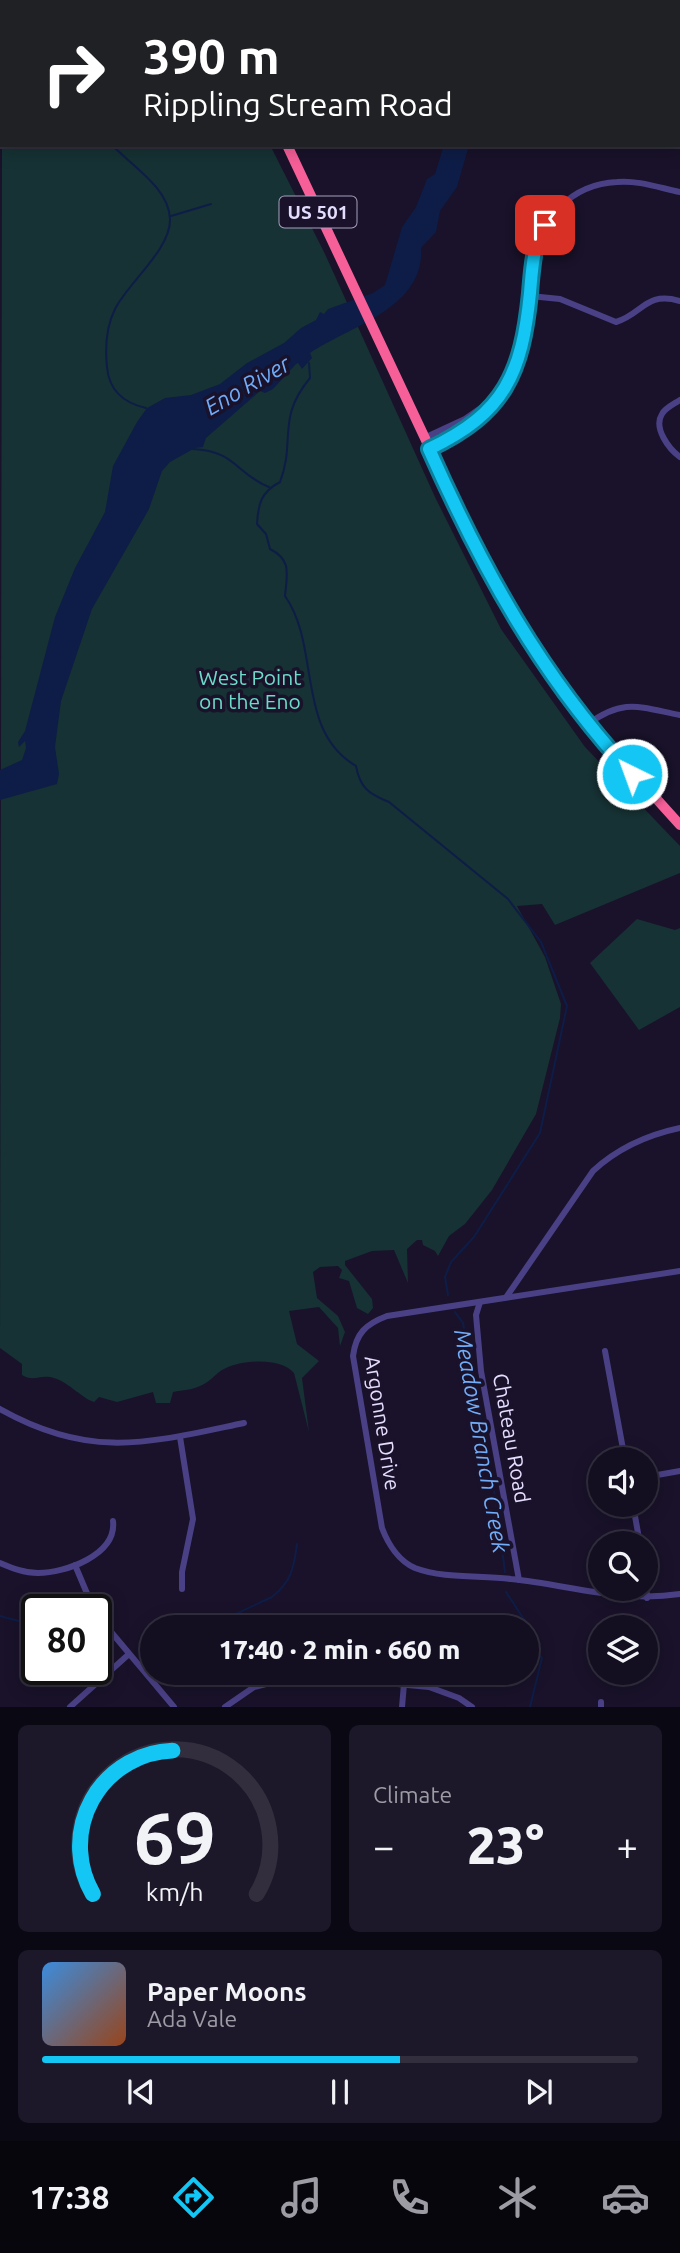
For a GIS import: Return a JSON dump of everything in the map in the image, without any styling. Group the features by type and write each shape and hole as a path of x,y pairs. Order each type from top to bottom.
{"highway":[{"name":"US 501","path":"288,147 495,587 544,666 588,724 680,824"}],"street":[{"path":"429,449 471,426 500,395 512,377 523,347 534,255 541,232 556,210 569,198 591,187 617,181 680,192"},
{"path":"530,296 568,301 616,322 651,301 680,301"},
{"path":"424,439 466,419 500,395"},
{"path":"680,400 662,413 659,422 671,451 680,457"},
{"path":"588,724 610,709 621,706 680,715"},
{"path":"507,1296 573,1197 601,1164 635,1142 680,1128"},
{"name":"Argonne Drive","path":"588,1592 519,1580 419,1569 402,1559 390,1546 382,1528 354,1371 355,1343 370,1323 387,1315 680,1271"},
{"name":"Chateau Road","path":"480,1302 476,1315 481,1371 519,1580"},
{"path":"605,1351 623,1447"},
{"path":"0,1409 75,1441 132,1444 244,1423"},
{"path":"180,1437 193,1519 182,1572 182,1589"},
{"path":"658,1475 680,1471"},
{"path":"0,1563 23,1571 41,1573 75,1565 102,1547 111,1534 113,1521"},
{"path":"75,1565 87,1594"},
{"name":"Argonne Drive","path":"658,1597 680,1594"},
{"path":"112,1633 174,1707"},
{"path":"70,1707 129,1654"},
{"path":"225,1707 261,1685"},
{"path":"402,1707 404,1685"},
{"path":"410,1685 440,1690 472,1707"}],"green space":[{"name":"West Point on the Eno","path":"2,147 271,147 325,254 435,497 501,629 585,747 680,846 680,873 555,925 542,904 517,906 545,957 561,1004 560,1018 536,1114 492,1190 465,1224 449,1236 438,1256 435,1251 423,1245 422,1240 417,1240 407,1249 408,1283 394,1250 372,1251 345,1261 345,1265 372,1299 373,1308 368,1314 357,1308 349,1281 339,1278 342,1270 338,1266 320,1267 313,1272 317,1298 338,1316 345,1332 340,1346 338,1328 319,1307 289,1311 297,1344 319,1361 302,1378 309,1432 294,1373 280,1364 262,1361 233,1365 200,1386 173,1392 170,1403 156,1403 153,1392 117,1402 99,1397 94,1402 56,1379 29,1378 22,1375 22,1364 0,1348"},
{"path":"637,919 675,930 680,928 680,1007 639,1030 590,963"}],"water":[{"name":"Eno River","path":"443,147 468,147 457,187 440,211 436,232 421,248 419,269 411,286 382,313 310,353 312,358 302,369 296,364 273,389 265,393 260,391 206,438 203,447 195,448 170,462 162,471 149,509 92,609 61,701 55,747 59,774 57,784 0,800 0,770 22,760 26,748 25,741 19,747 18,742 25,731 55,617 75,568 105,512 113,466 137,422 147,408 165,398 191,395 220,384 247,363 284,343 301,328 316,320 320,312 324,314 328,309 373,293 385,285 402,227 416,207 427,179 435,174"}],"waterway":[{"path":"114,147 148,178 163,197 170,219 164,242 115,309 107,338 108,375 114,389 131,403 146,408"},
{"path":"171,216 211,204"},
{"name":"Meadow Branch Creek","path":"309,363 310,378 293,406 290,418 287,454 280,482 262,499 257,524 266,534 270,549 285,563 285,596 296,616 303,639 316,710 324,731 337,750 356,766 366,789 389,802 508,899 541,942 567,1006 540,1133 474,1237 451,1262 445,1277 448,1295"},
{"path":"193,449 227,458 249,476 269,487"},
{"name":"Meadow Branch Creek","path":"455,1312 463,1323 496,1502 505,1572"},
{"path":"234,1615 272,1597 284,1586 290,1574 297,1544"},
{"name":"Meadow Branch Creek","path":"506,1592 527,1624 532,1647 542,1658 530,1707"},
{"path":"0,1616 21,1622"}],"route":[{"path":"545,225 534,255 523,347 512,377 494,404 478,420 429,449 478,554 511,614 564,694 632,774"}]}
